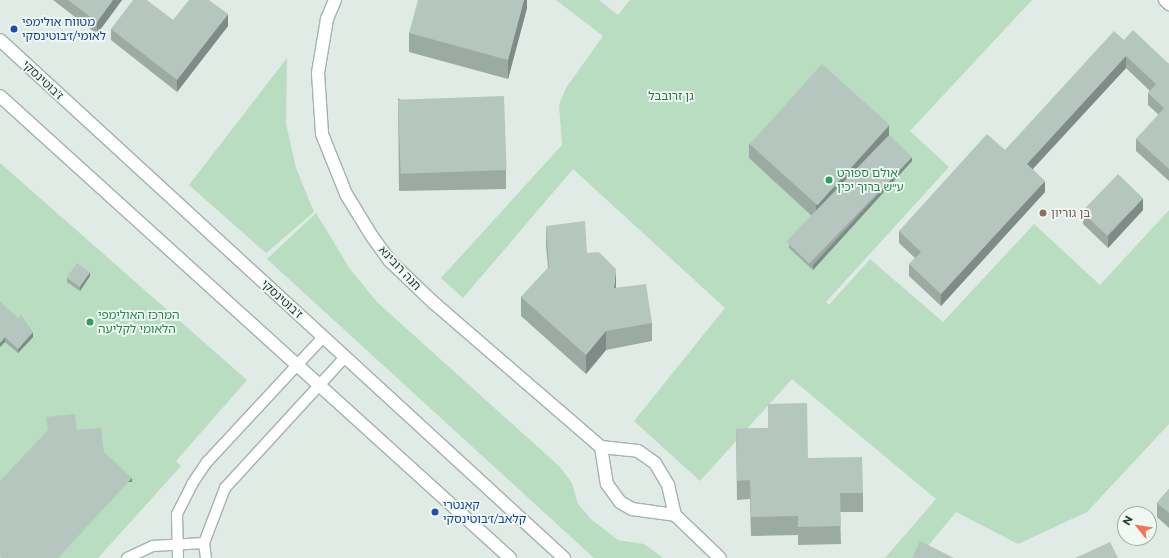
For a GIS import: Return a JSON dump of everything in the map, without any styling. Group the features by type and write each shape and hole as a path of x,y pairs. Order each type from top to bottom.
{"main road":[{"name":"חנה רובינא","path":"335,0 327,19 318,73 322,134 346,194 390,261 600,447"},
{"path":"1165,0 1169,4"},
{"name":"ז'בוטינסקי","path":"0,40 564,558"},
{"path":"0,96 320,383 510,558"},
{"path":"675,515 632,509 620,502 607,484 600,447 638,451 656,463 668,485 675,515 720,558"}],"lane":[{"path":"178,558 176,544 177,514 192,484 207,462 323,337"},
{"path":"206,558 204,543 225,488 345,357"},
{"path":"127,558 154,546 204,543"}],"green space":[{"name":"גן זרובבל","path":"556,0 599,0 618,15 630,0 1032,0 910,131 949,167 826,302 829,305 870,259 943,322 1034,224 1100,285 1169,210 1169,424 1087,512 1018,544 956,512 918,558 885,558 936,499 792,379 700,481 634,421 725,308 573,169 463,298 441,278 562,145 559,105 566,88 603,36"},
{"path":"287,58 286,124 296,168 314,212 266,253 189,185"},
{"name":"המרכז האולימפי הלאומי לקליעה","path":"0,163 247,380 176,461 181,466 98,558 0,558"},
{"path":"316,213 350,269 377,302 560,467 572,483 578,504 592,520 618,540 644,544 663,558 594,558 267,259"}],"building":[{"path":"68,0 113,0 97,22"},
{"path":"133,0 147,0 173,20 189,0 209,0 228,14 177,80 111,29"},
{"path":"418,0 524,0 508,60 409,33"},
{"path":"1133,30 1169,64 1169,169 1136,139 1164,108 1148,93 1156,84 1126,56 1027,164 1045,181 941,294 909,264 921,252 899,231 987,134 1005,150 1114,31 1124,40"},
{"path":"822,64 890,125 817,205 750,144"},
{"path":"504,96 507,170 401,174 398,100"},
{"path":"889,135 912,157 809,264 786,241"},
{"path":"1118,174 1143,198 1107,236 1082,211"},
{"path":"585,221 587,253 599,252 616,269 614,288 646,284 652,323 606,331 586,355 521,297 549,267 546,226"},
{"path":"77,263 90,272 80,287 67,278"},
{"path":"0,302 18,318 21,315 33,332 18,349 5,337 0,343"},
{"path":"807,403 808,458 862,457 863,493 840,493 841,526 798,527 798,516 751,517 750,480 737,481 736,429 768,428 768,404"},
{"path":"75,414 77,430 101,428 104,452 132,478 58,558 2,558 0,556 0,481 48,430 46,417"},
{"path":"1169,489 1169,513 1157,503"},
{"path":"920,541 954,558 912,558"},
{"path":"1110,542 1118,558 1075,558"}],"place":[{"name":"מטווח אולימפי לאומי/ז׳בוטינסקי","path":"14,29"},
{"name":"אולם ספורט ע״ש ברוך יכין","path":"829,180"},
{"name":"בן גוריון","path":"1043,213"},
{"name":"המרכז האולימפי הלאומי לקליעה","path":"90,322"},
{"name":"קאנטרי קלאב/ז׳בוטינסקי","path":"435,512"}]}
